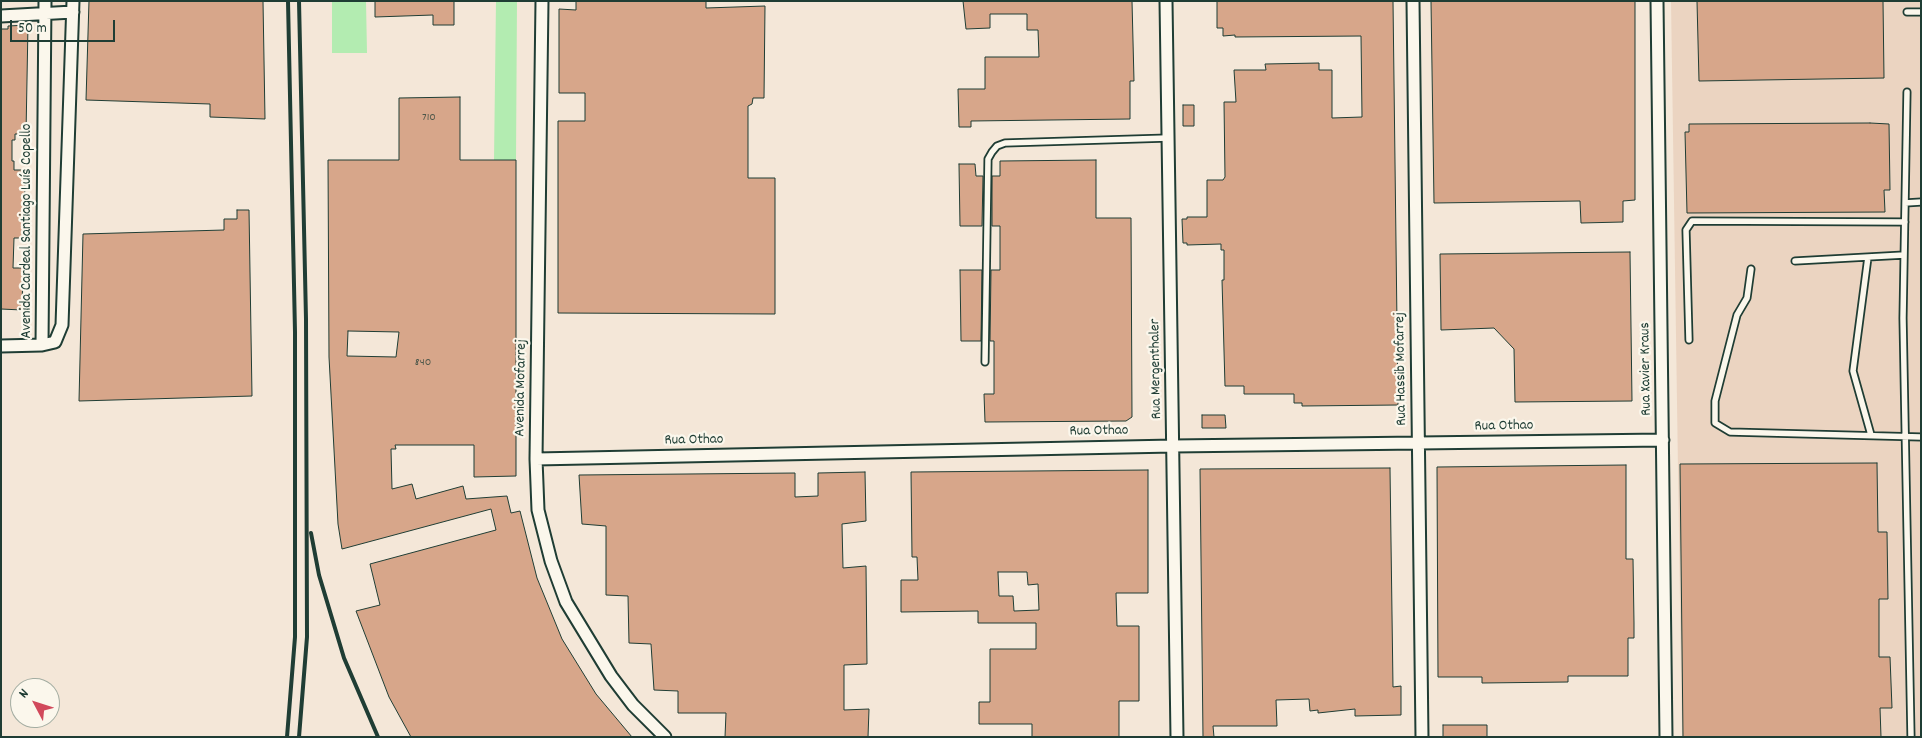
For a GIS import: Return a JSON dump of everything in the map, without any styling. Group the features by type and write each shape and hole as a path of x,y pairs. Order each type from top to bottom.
{"street":[{"name":"Avenida Cardeal Santiago Luís Copello","path":"45,1 42,345 55,342 62,325 73,7"},
{"name":"Avenida Mofarrej","path":"542,1 536,459 538,510 551,561 566,602 611,676 633,705 665,737"},
{"name":"Rua Mergenthaler","path":"1166,1 1177,737"},
{"name":"Rua Hassib Mofarrej","path":"1413,1 1422,737"},
{"name":"Rua Xavier Kraus","path":"1657,1 1666,737"},
{"path":"1,16 45,14 73,7"},
{"path":"1,346 42,345"},
{"name":"Rua Othao","path":"536,459 1173,446 1663,440"}],"lane":[{"path":"1907,12 1921,12"},
{"path":"1907,92 1904,222 1904,436 1911,737"},
{"path":"985,362 988,159 992,152 997,146 1005,143 1168,138"},
{"path":"1905,203 1921,202"},
{"path":"1689,340 1686,230 1692,221 1904,222"},
{"path":"1794,261 1904,255"},
{"path":"1868,257 1853,371 1871,435"},
{"path":"1751,268 1747,298 1737,315 1715,401 1716,423 1730,432 1921,437"}],"shaded area":[{"path":"1671,1 1921,1 1921,737 1682,737"}],"green space":[{"path":"332,1 366,1 367,53 332,53"},
{"path":"496,1 517,1 516,160 494,160"}],"building":[{"path":"89,1 263,1 265,119 210,117 210,104 86,100"},
{"path":"375,1 454,1 454,25 433,25 433,15 375,17"},
{"path":"576,1 706,1 706,8 765,6 764,98 753,98 752,104 748,106 748,178 775,178 775,314 558,313 558,121 585,121 585,93 559,93 559,9 576,10"},
{"path":"963,1 1132,1 1134,81 1130,81 1130,119 971,121 971,127 959,127 958,89 985,89 985,57 1039,57 1038,30 1027,30 1027,14 990,14 990,28 966,29"},
{"path":"1217,1 1393,1 1398,405 1302,406 1302,403 1294,403 1294,394 1244,394 1244,386 1225,386 1222,280 1224,280 1224,250 1221,250 1221,244 1187,245 1187,243 1183,243 1182,219 1187,219 1187,217 1207,217 1207,180 1223,180 1225,177 1224,102 1236,102 1234,70 1266,70 1265,64 1319,63 1319,70 1332,70 1332,118 1362,117 1361,36 1223,36 1223,28 1217,28"},
{"path":"1431,1 1635,1 1635,200 1623,201 1623,222 1581,223 1580,201 1434,203"},
{"path":"1697,1 1883,1 1884,78 1699,81"},
{"path":"28,25 26,134 15,134 15,140 12,140 14,170 23,170 22,178 25,179 24,238 14,238 13,268 23,268 22,310 1,309 1,29 8,29 8,26"},
{"path":"460,97 460,160 516,160 516,476 474,477 474,445 395,445 396,449 391,449 392,489 412,484 416,499 463,486 466,499 507,496 511,513 520,511 537,578 562,639 596,694 632,737 411,737 389,697 356,611 380,605 370,564 496,530 491,509 342,549 338,524 329,357 328,160 399,160 399,98","holes":["348,331 399,332 396,357 347,356"]},
{"path":"1183,105 1194,105 1194,126 1183,126"},
{"path":"1689,124 1889,124 1890,190 1884,190 1885,212 1687,213 1685,132 1689,132"},
{"path":"1096,160 1096,218 1131,218 1132,417 1126,421 985,422 984,394 994,394 994,341 990,341 991,270 1000,270 1000,226 992,226 992,176 1000,176 1000,161"},
{"path":"959,164 975,164 976,176 983,176 982,226 960,226"},
{"path":"237,210 249,210 252,396 79,401 83,234 224,230 224,219 237,219"},
{"path":"1630,252 1632,401 1515,402 1514,349 1494,328 1441,330 1440,254"},
{"path":"960,270 982,270 981,341 961,341"},
{"path":"1202,415 1225,415 1226,428 1202,428"},
{"path":"1877,463 1878,532 1887,532 1888,599 1879,599 1879,657 1890,657 1892,708 1880,708 1881,737 1683,737 1680,464"},
{"path":"1626,465 1626,559 1633,559 1634,623 1634,638 1628,638 1628,676 1568,676 1568,682 1482,683 1482,677 1438,677 1437,467"},
{"path":"1390,468 1393,687 1401,686 1401,715 1355,716 1355,709 1318,713 1318,710 1310,711 1309,699 1276,700 1277,726 1213,726 1214,737 1203,737 1200,469"},
{"path":"1148,470 1148,593 1116,593 1117,626 1139,626 1139,701 1119,701 1119,737 1032,737 1032,724 979,724 979,702 990,702 990,649 1036,649 1036,623 978,623 978,611 901,612 901,580 918,580 917,557 912,557 911,472","holes":["998,572 1027,572 1028,585 1038,584 1039,610 1014,611 1013,596 999,596"]},
{"path":"865,472 866,521 842,524 843,568 866,566 867,664 844,665 844,710 869,709 868,737 725,737 726,713 678,713 678,691 654,690 651,644 629,643 628,596 606,595 606,526 582,524 579,475 795,473 795,497 818,496 818,473"},
{"path":"1443,725 1487,725 1487,737 1443,737"}],"railway":[{"path":"287,737 295,637 295,332 288,1"},
{"path":"299,1 306,319 307,637 299,737"},
{"path":"311,533 319,575 344,658 378,737"}]}
